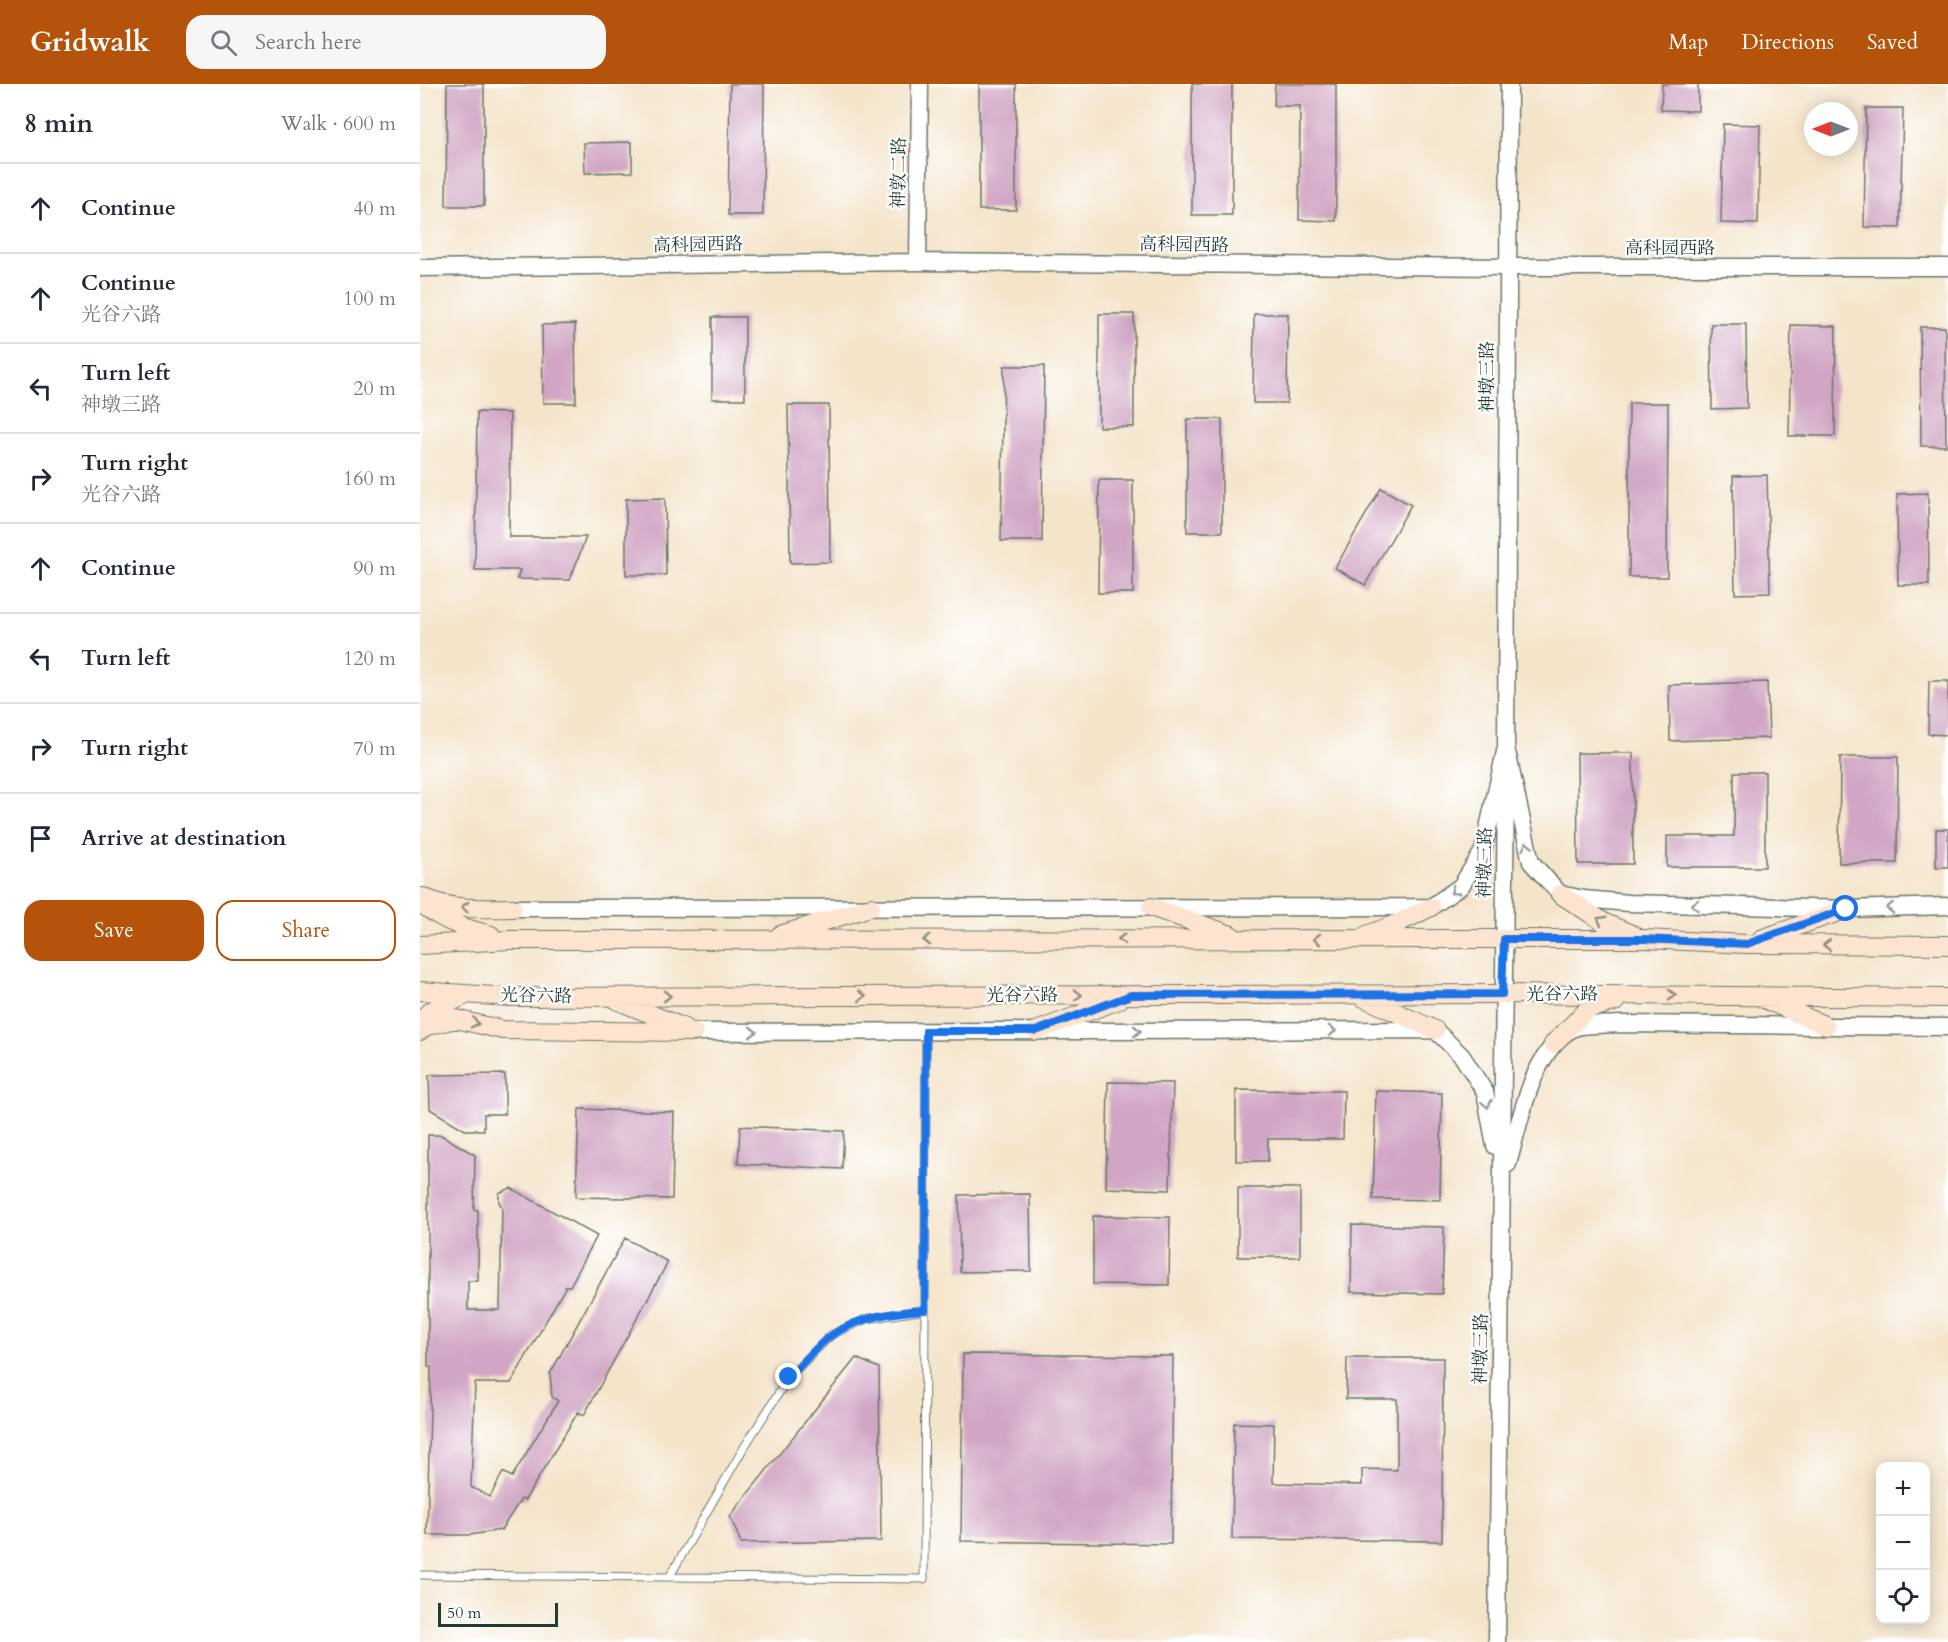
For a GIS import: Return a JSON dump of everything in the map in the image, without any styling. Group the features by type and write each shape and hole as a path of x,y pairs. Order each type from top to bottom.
{"main road":[{"path":"1560,894 1605,922 1644,939"},
{"path":"420,896 436,904 469,908 513,908"},
{"path":"420,902 432,913 468,929 510,940"},
{"path":"762,940 871,907"},
{"path":"1151,907 1244,939"},
{"path":"1356,939 1396,924 1431,907"},
{"path":"1747,944 1846,909"},
{"path":"420,945 510,940 1244,939 1644,939 1747,944 1948,945"},
{"name":"光谷六路","path":"420,991 509,997 1640,994 1948,998"},
{"path":"1354,994 1435,1030"},
{"path":"1554,1044 1588,1009 1640,994"},
{"path":"420,1024 429,1012 463,995 509,997"},
{"path":"1036,1031 1131,995"},
{"path":"1755,995 1826,1026"},
{"path":"609,997 694,1032"},
{"path":"420,1031 426,1026 456,1019 503,1030 694,1032"}],"street":[{"name":"神敦二路","path":"918,262 920,84"},
{"name":"神墩三路","path":"1497,1642 1503,1184 1502,994 1506,747 1509,84"},
{"name":"高科园西路","path":"420,268 918,262 1507,267 1948,267"},
{"path":"1506,747 1531,862 1560,894 1584,899 1629,903 1846,909 1948,906"},
{"path":"513,908 1431,907 1461,886 1483,851 1506,747"},
{"path":"1503,1184 1532,1081 1554,1044 1575,1028 1620,1024 1948,1026"},
{"path":"694,1032 1435,1030 1462,1056 1485,1092 1503,1184"}],"lane":[{"path":"420,1575 924,1579 926,1031"},
{"path":"670,1576 743,1449 789,1377 831,1335 866,1319 904,1311 925,1310"}],"building":[{"path":"447,84 484,84 484,206 446,206"},
{"path":"730,84 764,84 763,215 728,215"},
{"path":"979,84 1016,84 1016,210 979,210"},
{"path":"1192,84 1232,84 1232,215 1192,215"},
{"path":"1275,84 1336,84 1336,221 1299,220 1300,106 1274,106"},
{"path":"1662,84 1698,84 1698,111 1661,110"},
{"path":"1866,108 1903,108 1900,228 1864,227"},
{"path":"1723,124 1760,125 1758,224 1721,223"},
{"path":"632,142 632,172 585,173 584,143"},
{"path":"1099,314 1134,314 1134,427 1099,427"},
{"path":"1254,314 1288,314 1287,403 1253,403"},
{"path":"712,317 745,317 745,399 712,399"},
{"path":"575,324 576,403 543,403 542,325"},
{"path":"1711,324 1746,324 1747,408 1712,409"},
{"path":"1791,325 1836,326 1835,436 1789,436"},
{"path":"1920,327 1945,327 1946,446 1921,446"},
{"path":"1004,366 1044,366 1042,541 1001,541"},
{"path":"1629,403 1668,403 1667,577 1629,577"},
{"path":"788,405 829,405 830,562 790,563"},
{"path":"477,412 510,413 509,537 586,537 570,580 517,579 520,570 475,570"},
{"path":"1187,419 1222,419 1222,532 1187,532"},
{"path":"1767,475 1770,593 1735,594 1733,476"},
{"path":"1099,480 1133,480 1133,593 1098,593"},
{"path":"1381,488 1411,505 1365,585 1335,568"},
{"path":"1928,493 1929,585 1898,585 1897,494"},
{"path":"665,498 666,575 626,575 626,499"},
{"path":"1929,681 1948,681 1948,735 1928,734"},
{"path":"1767,682 1769,738 1670,741 1669,685"},
{"path":"1577,753 1633,753 1633,864 1578,864"},
{"path":"1840,757 1898,757 1897,863 1839,863"},
{"path":"1734,772 1765,772 1765,867 1667,867 1667,836 1734,836"},
{"path":"1936,829 1948,829 1948,867 1936,867"},
{"path":"505,1074 505,1114 484,1114 484,1130 465,1130 430,1109 429,1075"},
{"path":"1108,1082 1173,1083 1170,1190 1106,1188"},
{"path":"1236,1090 1344,1091 1343,1139 1268,1139 1268,1161 1236,1161"},
{"path":"1376,1091 1442,1093 1440,1200 1373,1199"},
{"path":"579,1109 674,1112 672,1199 576,1197"},
{"path":"740,1126 844,1131 842,1169 738,1164"},
{"path":"428,1135 441,1135 475,1155 474,1210 478,1210 478,1281 468,1281 468,1310 500,1310 502,1207 499,1202 499,1193 511,1188 597,1236 570,1286 566,1286 511,1383 475,1383 471,1487 490,1497 503,1472 512,1477 558,1401 552,1397 550,1374 625,1238 668,1262 584,1415 578,1412 525,1500 521,1499 501,1530 470,1535 427,1535 431,1367 428,1367"},
{"path":"1238,1188 1300,1188 1300,1257 1238,1257"},
{"path":"1030,1194 1031,1271 960,1272 959,1195"},
{"path":"1093,1216 1170,1217 1169,1285 1093,1284"},
{"path":"1352,1225 1444,1227 1442,1294 1351,1292"},
{"path":"963,1354 1173,1356 1171,1544 961,1541"},
{"path":"856,1358 879,1368 881,1541 741,1543 730,1516"},
{"path":"1347,1358 1443,1358 1442,1541 1232,1539 1234,1423 1274,1424 1273,1483 1362,1485 1362,1469 1397,1470 1397,1399 1346,1399"}],"route":[{"path":"789,1377 831,1335 866,1319 904,1311 925,1310 926,1031 1036,1031 1131,995 1502,994 1504,939 1644,939 1747,944 1846,909"}]}
